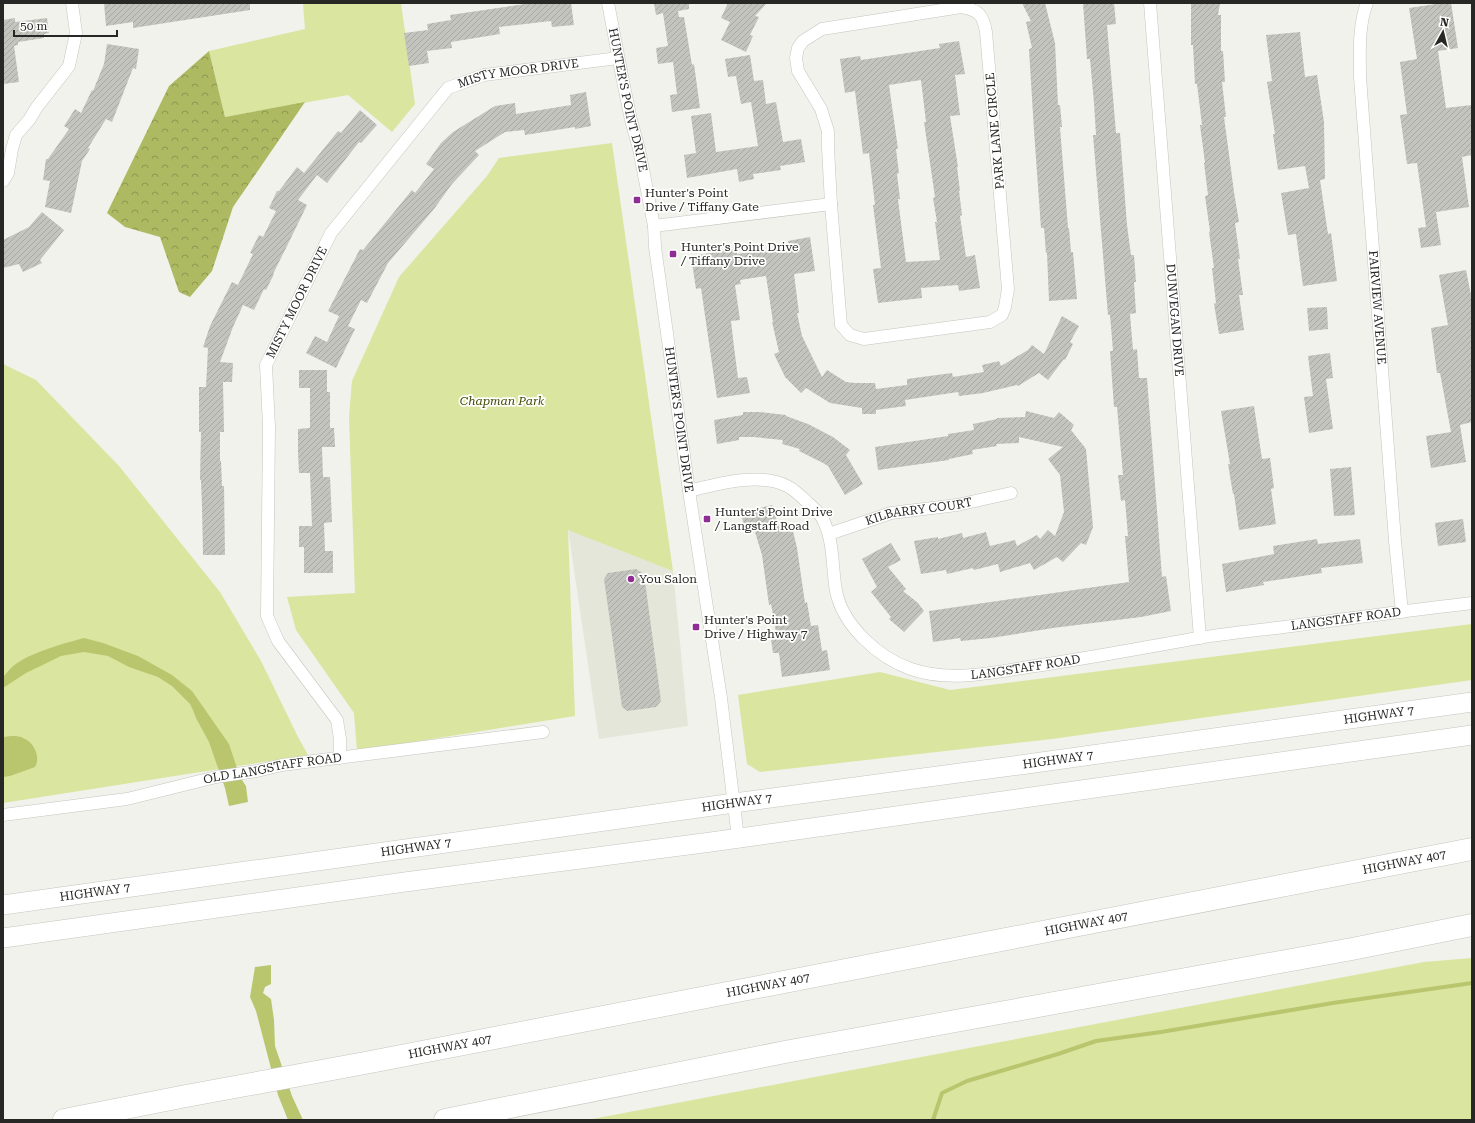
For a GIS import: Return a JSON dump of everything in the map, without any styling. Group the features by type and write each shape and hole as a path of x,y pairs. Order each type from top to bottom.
{"highway":[{"name":"HIGHWAY 407","path":"64,1120 1472,849"},
{"path":"445,1120 785,1052 1352,949 1472,925"},
{"path":"1352,949 1472,938"}],"main road":[{"name":"HIGHWAY 7","path":"3,905 1472,702"},
{"path":"3,938 738,838 1472,735"}],"street":[{"path":"3,181 8,173 16,135 69,66 76,33 72,3"},
{"name":"HUNTER'S POINT DRIVE","path":"608,3 618,58 631,120 639,148 654,226 655,247 689,491 721,698 738,838"},
{"name":"DUNVEGAN DRIVE","path":"1150,3 1200,638"},
{"name":"FAIRVIEW AVENUE","path":"1367,3 1362,28 1360,77 1395,541 1402,612"},
{"name":"PARK LANE CIRCLE","path":"961,7 973,9 984,22 987,40 1008,289 1005,308 1002,315 990,322 864,339 850,335 841,325 840,319 831,204 828,131 826,120 815,97 798,71 796,58 798,48 803,41 822,29 839,25 961,7"},
{"name":"MISTY MOOR DRIVE","path":"340,758 340,739 337,720 278,641 267,616 269,427 266,365 331,233 448,88 484,75 618,58"},
{"path":"654,226 831,204"},
{"name":"LANGSTAFF ROAD","path":"689,491 750,480 768,481 786,486 801,496 818,512 824,521 829,534 836,592 845,615 861,636 877,651 910,669 930,674 950,675 989,673 1082,659 1200,638 1472,603"},
{"name":"KILBARRY COURT","path":"829,534 891,513 957,505 1011,493"},
{"name":"OLD LANGSTAFF ROAD","path":"3,815 127,799 216,777 257,771 282,765 543,732"}],"shaded area":[{"path":"568,529 673,571 688,726 599,739"},
{"path":"84,638 103,643 138,656 172,675 192,691 229,744 240,777 246,786 248,802 229,806 225,788 209,742 190,704 172,686 158,677 129,667 108,656 84,652 61,656 26,673 3,688 3,677 17,663 35,654"},
{"path":"3,737 22,737 33,746 37,754 37,763 35,767 3,777"},
{"path":"271,965 271,984 265,987 263,993 271,999 274,1020 275,1046 292,1096 303,1120 288,1120 278,1095 256,1011 250,997 255,967"}],"green space":[{"path":"303,3 401,3 415,104 392,132 348,95 225,117 209,51 305,29"},
{"path":"209,51 225,117 305,102 233,207 212,271 190,297 179,292 160,237 125,227 107,213 169,86"},
{"name":"Chapman Park","path":"612,143 673,571 568,530 575,716 357,751 354,713 296,630 287,597 355,593 349,417 352,381 399,277 487,176 499,158"},
{"path":"3,364 36,380 119,466 220,592 261,661 308,755 3,803"},
{"path":"1472,624 1472,680 1052,739 760,772 747,764 738,695 880,672 950,690"},
{"path":"1472,958 1472,1120 587,1120 1424,962"}],"building":[{"path":"104,3 250,3 250,10 133,28 133,22 106,26"},
{"path":"525,3 571,3 574,25 552,27 551,21 499,27 500,34 451,42 452,48 427,51 429,63 409,66 404,33 428,30 427,24 451,20 450,15"},
{"path":"654,3 689,3 689,9 678,11 679,17 684,17 692,65 694,64 700,108 672,112 670,95 677,94 673,62 658,64 656,48 668,46 663,13 656,15"},
{"path":"728,3 767,3 755,16 759,17 750,35 753,36 746,52 721,40 730,22 721,18"},
{"path":"1022,3 1045,3 1055,43 1058,105 1060,105 1062,127 1060,127 1068,228 1071,252 1073,252 1077,299 1049,301 1047,253 1044,228 1041,228 1034,131 1029,49 1032,48 1026,22 1031,21"},
{"path":"1083,3 1114,3 1116,24 1107,25 1116,133 1120,133 1127,225 1131,255 1134,255 1136,313 1130,314 1133,350 1137,349 1139,378 1147,378 1162,577 1166,576 1171,611 1141,617 1053,628 991,638 961,641 960,638 933,642 929,611 1129,582 1125,536 1128,536 1125,500 1121,501 1118,475 1123,475 1117,407 1114,407 1110,351 1113,351 1110,315 1108,315 1093,135 1096,135 1094,103 1090,59 1087,59"},
{"path":"1191,3 1220,3 1218,15 1221,15 1221,51 1223,51 1225,82 1222,82 1226,117 1224,117 1239,222 1235,223 1243,295 1239,295 1244,330 1219,334 1214,304 1216,303 1212,268 1214,268 1205,196 1208,195 1200,125 1202,125 1197,84 1195,84 1193,45 1191,45"},
{"path":"1451,3 1458,48 1438,51 1446,108 1472,105 1472,155 1462,157 1469,207 1436,212 1441,245 1421,248 1418,228 1426,227 1417,163 1407,164 1400,115 1407,114 1400,62 1417,59 1409,8"},
{"path":"15,18 15,22 47,18 49,33 44,34 44,38 18,42 18,45 14,46 19,82 3,84 3,20"},
{"path":"1300,32 1305,77 1317,75 1324,122 1325,179 1320,180 1328,234 1331,233 1337,281 1303,286 1296,234 1288,235 1281,193 1309,188 1305,166 1278,170 1273,134 1275,134 1267,82 1272,81 1266,35"},
{"path":"959,41 965,74 955,75 960,115 950,116 958,167 962,215 960,216 966,257 975,255 980,288 959,291 958,285 921,288 922,298 878,303 873,269 881,268 873,205 875,205 869,153 863,154 855,91 845,93 840,59 860,56 861,60 940,48 939,44","holes":["921,80 926,122 924,122 935,197 933,198 937,222 935,222 940,260 906,262 898,199 900,199 896,149 898,149 889,85"]},
{"path":"107,44 139,49 136,69 133,68 112,122 106,119 88,148 90,149 82,161 71,213 45,207 50,181 43,180 46,159 48,159 69,129 64,126 75,109 81,113 92,90 93,91 104,64"},
{"path":"750,55 754,81 763,80 766,104 776,102 783,142 801,139 805,162 780,166 781,170 753,174 754,179 739,182 737,169 687,178 684,155 696,153 691,116 711,113 716,152 758,146 751,102 741,104 736,76 728,77 725,59"},
{"path":"586,92 591,126 525,135 524,130 505,132 475,151 479,155 452,184 434,209 388,263 367,303 361,300 348,326 355,329 336,368 306,353 315,336 327,342 339,316 328,311 360,249 363,250 412,190 415,193 434,169 426,164 441,143 453,132 495,106 515,103 516,114 571,105 570,95"},
{"path":"360,110 377,125 361,143 359,142 327,183 317,175 298,200 307,205 274,274 266,290 264,289 254,310 243,305 220,362 233,363 232,382 223,382 224,432 220,432 220,461 222,486 224,486 225,555 203,555 200,480 201,432 199,432 199,387 206,387 208,348 203,347 210,326 232,282 238,285 253,254 250,253 259,235 263,237 276,211 269,208 277,191 279,191 297,167 304,173 338,131 341,133"},
{"path":"42,212 64,230 40,260 42,263 23,272 19,264 3,268 3,240 29,227"},
{"path":"810,237 815,271 794,274 799,313 797,313 802,336 822,377 827,370 846,382 875,383 876,389 907,385 907,379 952,373 953,377 984,372 982,365 999,361 1001,366 1028,350 1032,345 1044,354 1062,316 1079,326 1070,342 1073,344 1065,360 1064,359 1048,380 1039,373 1018,386 959,396 958,392 905,400 906,406 876,410 876,414 862,414 862,408 830,403 806,388 801,393 785,377 774,354 779,352 772,322 766,276 740,280 741,284 735,285 740,320 731,321 738,378 747,377 750,393 717,398 701,288 696,289 691,256 736,249 737,254 789,247 788,241"},
{"path":"1466,270 1472,300 1472,422 1460,425 1466,462 1431,468 1426,436 1451,432 1440,373 1437,373 1431,328 1448,325 1439,275"},
{"path":"1327,307 1328,329 1309,331 1307,308"},
{"path":"1330,353 1333,378 1326,379 1333,429 1309,433 1304,397 1313,396 1308,356"},
{"path":"299,370 327,370 327,392 330,392 330,428 334,428 335,447 322,447 323,477 330,477 332,522 324,523 325,551 333,551 333,573 304,573 304,547 299,547 299,526 312,526 310,473 299,473 298,452 298,429 310,428 310,388 299,388"},
{"path":"1254,406 1262,459 1270,458 1274,488 1271,489 1276,524 1239,530 1221,411"},
{"path":"1026,411 1054,418 1059,412 1074,425 1071,430 1086,449 1093,527 1086,545 1081,543 1063,562 1057,557 1034,570 1030,563 1000,572 998,564 974,570 973,568 947,574 946,570 921,574 914,541 938,537 938,539 962,533 963,538 986,532 990,546 1015,540 1017,546 1037,535 1040,539 1048,530 1055,536 1064,512 1060,475 1048,459 1063,447 1019,437 1019,443 996,444 997,446 972,450 973,454 949,460 878,470 875,447 948,436 948,434 974,430 973,424 997,418 1025,417"},
{"path":"743,412 786,415 833,437 850,450 846,455 863,484 845,495 828,466 799,451 800,449 782,444 783,440 739,437 739,440 717,444 714,420 743,415"},
{"path":"1351,467 1355,515 1334,516 1330,469"},
{"path":"772,505 780,530 792,527 797,548 805,603 807,602 811,626 818,625 822,651 827,650 830,670 782,677 779,653 773,653 770,633 776,632 771,604 769,605 762,555 755,532 746,534 741,513"},
{"path":"1463,519 1466,542 1438,546 1435,523"},
{"path":"1317,539 1318,544 1360,539 1363,563 1321,568 1322,573 1263,582 1264,585 1226,592 1222,564 1274,554 1273,546"},
{"path":"891,543 901,560 888,567 906,589 903,591 918,603 924,611 904,632 889,619 891,617 871,592 877,587 862,559"},
{"path":"636,569 644,574 661,701 656,707 627,711 622,707 604,579 608,573"}],"waterway":[{"path":"933,1120 942,1093 967,1081 1096,1041 1161,1032 1333,1003 1472,983"}],"place":[{"name":"Hunter's Point Drive / Tiffany Gate","path":"637,200"},
{"name":"Hunter's Point Drive / Tiffany Drive","path":"673,254"},
{"name":"Hunter's Point Drive / Langstaff Road","path":"707,519"},
{"name":"You Salon","path":"631,579"},
{"name":"Hunter's Point Drive / Highway 7","path":"696,627"}]}
